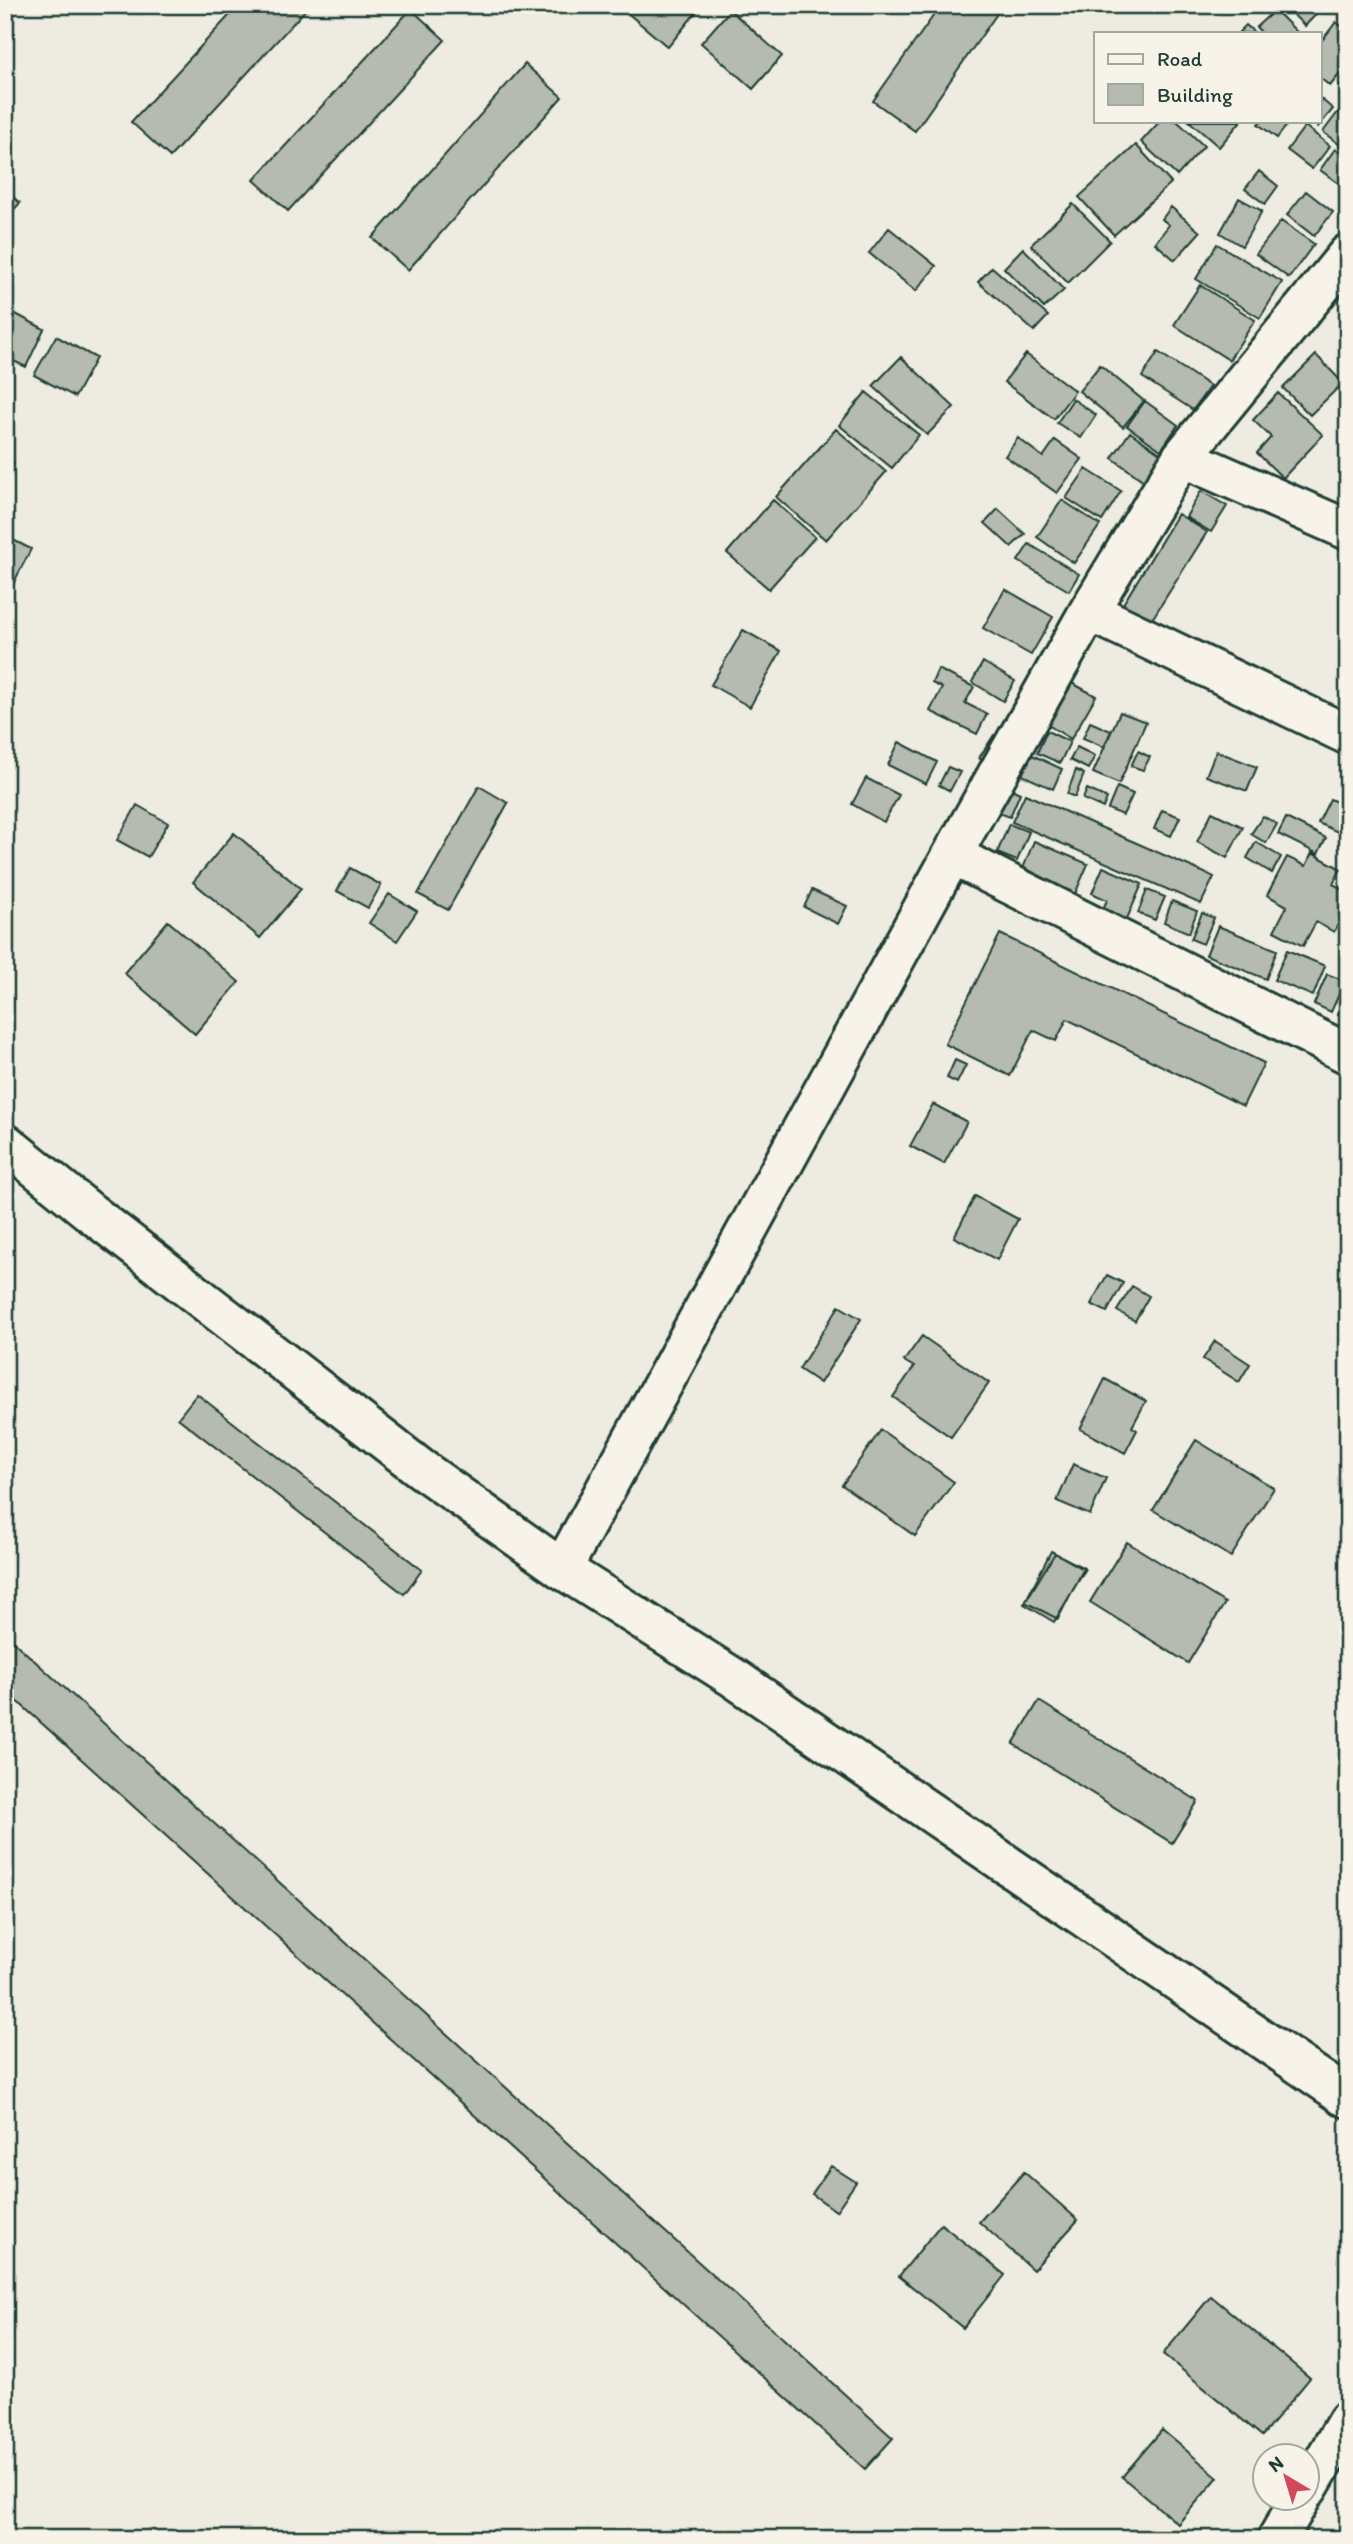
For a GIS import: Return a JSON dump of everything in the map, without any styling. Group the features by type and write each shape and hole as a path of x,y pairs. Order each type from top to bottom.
{"main road":[{"path":"562,1569 952,855 1089,611 1182,457 1347,256"},
{"path":"1182,457 1348,530"},
{"path":"1089,611 1348,735"},
{"path":"952,855 1348,1054"},
{"path":"5,1143 420,1468 562,1569 734,1678 1348,2098"},
{"path":"1322,2463 1348,2420"},
{"path":"1278,2539 1293,2512"}],"building":[{"path":"239,5 310,5 170,157 131,122"},
{"path":"618,5 702,5 668,47"},
{"path":"941,5 1003,5 915,131 873,101"},
{"path":"1283,5 1325,5 1305,26"},
{"path":"411,9 445,40 288,211 254,180"},
{"path":"730,10 782,56 753,89 701,43"},
{"path":"1275,10 1297,32 1261,32 1256,27"},
{"path":"1336,22 1348,31 1348,64 1330,86 1322,80 1322,40"},
{"path":"1246,25 1254,32 1239,32"},
{"path":"525,64 562,97 408,270 372,238"},
{"path":"1348,74 1348,92 1339,86"},
{"path":"1322,100 1333,109 1318,127 1311,122 1322,122"},
{"path":"1338,112 1348,119 1348,151 1323,132"},
{"path":"1159,122 1178,122 1204,146 1177,176 1141,142"},
{"path":"1190,122 1240,122 1219,147"},
{"path":"1260,122 1289,122 1277,138 1258,124"},
{"path":"1305,126 1330,146 1312,169 1287,150"},
{"path":"1136,145 1171,183 1114,235 1079,197"},
{"path":"1335,149 1348,159 1348,190 1320,170"},
{"path":"1259,171 1278,186 1265,204 1245,189"},
{"path":"5,190 20,203 5,219"},
{"path":"1306,191 1333,212 1314,236 1287,215"},
{"path":"1239,198 1262,211 1242,246 1220,233"},
{"path":"1073,204 1110,241 1068,283 1031,245"},
{"path":"1171,207 1200,232 1175,260 1155,243 1169,225 1162,219"},
{"path":"1281,221 1314,244 1289,278 1256,254"},
{"path":"889,228 936,266 916,291 869,253"},
{"path":"1217,244 1282,282 1260,318 1196,279"},
{"path":"1023,248 1064,290 1044,308 1004,268"},
{"path":"992,267 1048,316 1034,331 978,282"},
{"path":"1200,285 1255,320 1229,360 1174,325"},
{"path":"12,312 44,329 26,367 5,357 5,325"},
{"path":"56,336 96,358 75,397 34,375"},
{"path":"1158,352 1210,386 1193,410 1142,377"},
{"path":"1026,354 1075,391 1054,419 1004,382"},
{"path":"1316,355 1343,383 1310,415 1283,388"},
{"path":"901,357 954,407 927,435 873,386"},
{"path":"1100,365 1144,401 1123,427 1079,391"},
{"path":"866,392 919,435 892,468 839,425"},
{"path":"1278,393 1323,435 1283,478 1257,453 1271,437 1253,420"},
{"path":"1073,399 1096,415 1081,438 1057,423"},
{"path":"1145,401 1178,425 1161,450 1127,426"},
{"path":"836,429 886,472 826,540 776,497"},
{"path":"1130,432 1163,455 1144,481 1112,458"},
{"path":"1018,438 1043,457 1055,440 1082,459 1057,493 1005,456"},
{"path":"5,458 14,463 5,477"},
{"path":"1086,469 1121,491 1102,521 1066,498"},
{"path":"1201,491 1227,506 1211,532 1186,517"},
{"path":"773,500 815,537 769,589 727,553"},
{"path":"1062,500 1100,525 1074,563 1037,537"},
{"path":"998,509 1025,534 1011,547 985,523"},
{"path":"1178,514 1207,532 1151,621 1123,604"},
{"path":"5,536 31,549 10,590 5,588"},
{"path":"1029,544 1079,574 1069,591 1018,561"},
{"path":"1005,589 1053,617 1031,655 983,628"},
{"path":"743,630 781,651 750,707 711,685"},
{"path":"983,662 1015,681 1003,701 972,682"},
{"path":"938,669 974,687 965,703 987,714 977,734 930,711 942,688 932,683"},
{"path":"1072,683 1096,696 1071,739 1048,725"},
{"path":"1120,712 1146,722 1119,784 1093,773"},
{"path":"1090,722 1111,731 1104,747 1083,738"},
{"path":"1047,731 1070,742 1060,763 1037,753"},
{"path":"994,735 1003,741 988,764 979,758"},
{"path":"899,742 937,762 926,784 888,765"},
{"path":"1077,747 1095,756 1088,769 1070,760"},
{"path":"1138,751 1150,757 1143,770 1131,766"},
{"path":"1216,751 1257,767 1247,791 1206,776"},
{"path":"1032,755 1062,769 1053,789 1022,775"},
{"path":"948,767 960,772 950,791 939,785"},
{"path":"1076,770 1084,774 1075,797 1067,794"},
{"path":"866,778 899,795 884,822 852,804"},
{"path":"479,786 508,803 448,910 418,894"},
{"path":"1005,786 1020,793 1010,817 994,811"},
{"path":"1117,787 1133,794 1123,815 1108,809"},
{"path":"1087,789 1107,798 1103,808 1083,799"},
{"path":"1025,794 1214,877 1201,904 1012,822"},
{"path":"1330,799 1348,807 1348,816 1340,833 1318,823"},
{"path":"137,805 168,823 148,857 117,840"},
{"path":"1162,810 1180,817 1171,836 1154,829"},
{"path":"1212,812 1243,827 1227,858 1197,842"},
{"path":"1263,816 1277,824 1266,843 1251,834"},
{"path":"1286,818 1326,838 1318,854 1278,834"},
{"path":"1009,824 1029,832 1017,861 997,853"},
{"path":"234,833 301,889 260,938 193,882"},
{"path":"1034,841 1088,864 1075,894 1022,871"},
{"path":"1256,842 1281,857 1272,873 1247,858"},
{"path":"1312,853 1341,869 1333,884 1348,892 1348,905 1334,932 1316,922 1303,946 1274,931 1287,906 1267,895 1287,857 1306,866"},
{"path":"1103,867 1142,884 1123,928 1099,918 1107,900 1092,893"},
{"path":"350,868 381,885 368,908 337,891"},
{"path":"812,890 847,906 838,924 804,907"},
{"path":"1147,890 1165,897 1155,920 1138,913"},
{"path":"389,894 417,911 397,941 369,923"},
{"path":"1172,901 1197,911 1189,933 1164,922"},
{"path":"1202,913 1214,918 1203,944 1191,939"},
{"path":"168,921 239,982 195,1034 124,973"},
{"path":"1218,926 1277,950 1266,979 1206,955"},
{"path":"1000,934 1264,1063 1243,1106 1067,1019 1056,1041 1033,1030 1010,1076 945,1044"},
{"path":"1287,950 1325,966 1313,996 1274,980"},
{"path":"1348,960 1348,978 1342,975"},
{"path":"1327,974 1345,981 1331,1012 1314,1004"},
{"path":"1348,997 1348,1018 1338,1014"},
{"path":"955,1060 966,1065 957,1083 947,1078"},
{"path":"933,1104 967,1122 944,1164 910,1146"},
{"path":"975,1196 1018,1219 997,1260 954,1237"},
{"path":"1107,1275 1123,1283 1107,1312 1091,1304"},
{"path":"1132,1286 1149,1296 1135,1321 1117,1311"},
{"path":"839,1306 861,1319 820,1383 799,1369"},
{"path":"922,1336 989,1383 951,1437 893,1397 914,1367 904,1361"},
{"path":"1215,1341 1250,1364 1239,1382 1203,1359"},
{"path":"1105,1379 1146,1401 1132,1427 1137,1430 1125,1453 1080,1429"},
{"path":"197,1394 422,1570 404,1594 178,1418"},
{"path":"881,1430 954,1482 915,1536 842,1485"},
{"path":"1196,1440 1274,1488 1231,1557 1153,1510"},
{"path":"1073,1464 1106,1478 1090,1515 1057,1501"},
{"path":"1127,1542 1225,1603 1188,1663 1090,1602"},
{"path":"1051,1551 1084,1568 1058,1619 1025,1602"},
{"path":"1055,1553 1085,1570 1054,1622 1024,1604"},
{"path":"5,1634 893,2438 865,2469 5,1690"},
{"path":"1039,1701 1198,1801 1172,1843 1013,1744"},
{"path":"831,2166 856,2182 836,2211 812,2194"},
{"path":"1024,2172 1078,2220 1033,2270 979,2222"},
{"path":"941,2224 1005,2275 963,2328 899,2276"},
{"path":"1211,2296 1310,2378 1262,2436 1163,2354"},
{"path":"1162,2430 1218,2477 1178,2524 1122,2477"}]}
